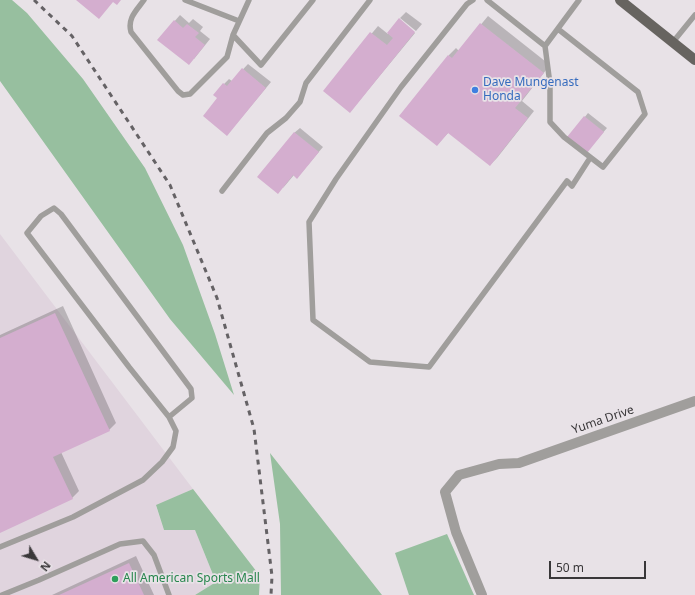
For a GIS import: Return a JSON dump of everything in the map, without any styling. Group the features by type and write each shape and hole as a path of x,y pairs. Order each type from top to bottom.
{"main road":[{"path":"620,0 695,60"}],"street":[{"name":"Yuma Drive","path":"482,595 456,532 445,492 459,475 499,464 519,463 695,401"}],"lane":[{"path":"144,0 131,18 131,32 183,95 190,94 227,57 233,35 249,0"},
{"path":"185,0 239,21"},
{"path":"233,35 262,65 313,0"},
{"path":"222,191 267,133 286,118 300,102 306,83 370,0"},
{"path":"473,0 468,4 401,87 336,179 309,222 313,320 370,362 429,367 566,181 572,186 590,158"},
{"path":"487,0 545,46 550,84 550,122 564,137 603,167 645,114 638,92 558,29"},
{"path":"545,46 579,0"},
{"path":"673,42 695,15"},
{"path":"0,547 73,517 143,480 162,462 173,448 176,431 169,417 27,233 41,216 54,208 61,214 191,389 192,398 169,417"},
{"path":"2,595 40,580 120,544 143,541 154,555 169,595"}],"shaded area":[{"path":"0,234 193,489 156,506 164,530 195,530 216,582 195,595 0,595"}],"green space":[{"path":"0,0 12,0 27,13 83,79 145,168 183,245 215,334 234,395 170,319 0,81"},
{"path":"270,453 382,595 281,595 280,524"},
{"path":"193,489 260,576 259,595 195,595 216,582 195,530 164,530 156,505"},
{"path":"447,534 474,595 409,595 395,553"}],"building":[{"path":"76,0 121,0 117,5 113,2 99,19"},
{"path":"399,18 415,32 350,113 323,91 370,32 387,45 393,38 387,33"},
{"path":"174,20 183,28 187,24 199,33 195,37 205,45 189,65 157,40"},
{"name":"Dave Mungenast Honda","path":"480,23 544,73 515,108 528,118 490,166 448,133 437,146 399,116 448,55 452,58"},
{"path":"242,68 266,88 227,136 203,116 217,98 213,95 223,83 227,86"},
{"path":"584,116 604,132 587,153 567,137"},
{"path":"294,132 319,152 297,179 293,175 278,194 257,177"},
{"path":"55,313 110,431 53,457 73,499 0,533 0,338"},
{"name":"All American Sports Mall","path":"129,563 144,595 59,595"}],"railway":[{"path":"34,0 72,36 170,185 217,298 254,429 272,576 271,595"}],"place":[{"name":"Dave Mungenast Honda","path":"475,90"},
{"name":"All American Sports Mall","path":"115,579"}]}
